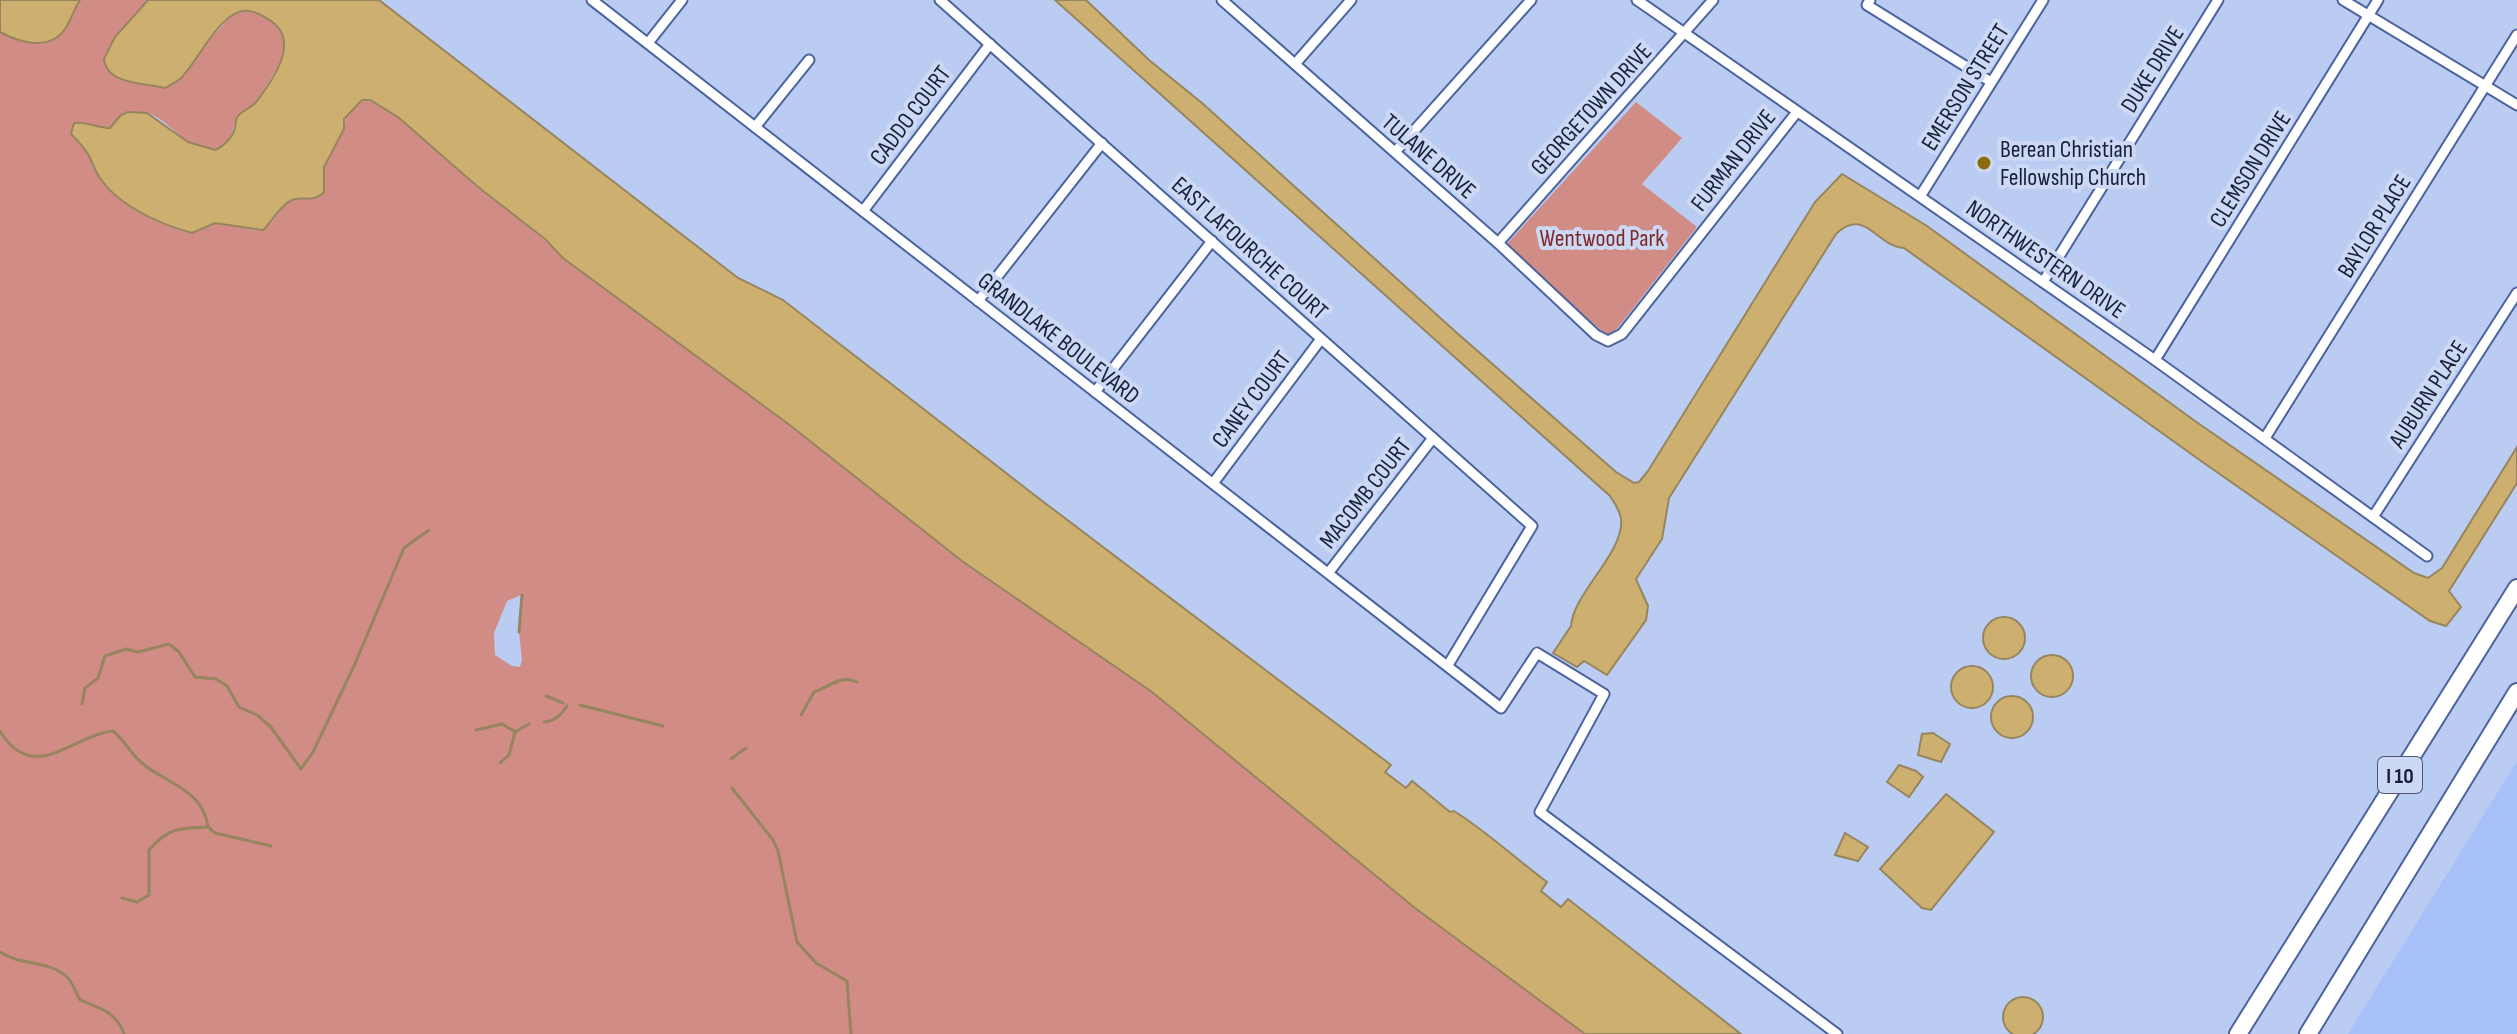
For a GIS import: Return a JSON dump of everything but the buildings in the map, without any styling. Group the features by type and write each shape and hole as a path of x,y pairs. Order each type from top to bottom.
{"highway":[{"name":"I 10","path":"2238,1034 2517,588"},
{"name":"I 10","path":"2308,1034 2517,692"},
{"path":"2493,731 2517,699"}],"street":[{"name":"GRANDLAKE BOULEVARD","path":"592,0 1501,708 1537,653 1604,694 1540,812 1837,1034"},
{"path":"648,43 682,0"},
{"name":"EAST LAFOURCHE COURT","path":"940,0 1532,526 1448,665"},
{"name":"TULANE DRIVE","path":"1222,0 1498,243 1596,335 1608,341"},
{"path":"1295,64 1351,0"},
{"path":"1395,152 1531,0"},
{"name":"NORTHWESTERN DRIVE","path":"1637,0 1921,195 2427,556"},
{"name":"GEORGETOWN DRIVE","path":"1498,243 1713,0"},
{"path":"1870,0 1867,5 1991,82"},
{"name":"EMERSON STREET","path":"1921,195 2043,0"},
{"name":"DUKE DRIVE","path":"2043,282 2218,0"},
{"path":"2343,0 2517,105"},
{"name":"CLEMSON DRIVE","path":"2155,360 2378,0"},
{"name":"BAYLOR PLACE","path":"2265,438 2517,35"},
{"name":"CADDO COURT","path":"863,211 990,44"},
{"path":"755,127 809,60"},
{"name":"FURMAN DRIVE","path":"1608,341 1622,334 1797,112"},
{"path":"978,301 1102,143"},
{"path":"1095,392 1212,241"},
{"name":"AUBURN PLACE","path":"2373,517 2517,293"},
{"name":"CANEY COURT","path":"1214,482 1321,339"},
{"name":"MACOMB COURT","path":"1329,572 1433,438"}],"shaded area":[{"path":"0,0 80,0 59,36 43,43 34,43 0,32"},
{"path":"148,0 379,0 738,278 783,300 1391,765 1385,772 1406,788 1412,781 1450,812 1454,811 1489,836 1547,882 1541,891 1561,907 1568,899 1741,1034 1585,1034 1415,908 1152,692 962,561 791,426 563,258 545,239 478,187 398,117 370,100 362,100 344,119 344,129 324,167 324,192 313,198 288,202 263,230 215,223 192,233 153,219 128,205 106,186 86,151 71,134 74,123 110,128 121,115 128,112 147,113 188,142 215,150 232,135 238,116 263,93 276,72 284,50 280,29 271,21 249,11 239,12 220,26 181,78 165,88 119,78 107,68 104,59 115,37"},
{"path":"1055,0 1086,0 1149,60 1202,103 1457,333 1616,472 1634,483 1639,482 1648,471 1815,202 1842,174 1927,226 2195,421 2414,573 2428,578 2442,568 2517,447 2517,483 2449,591 2461,607 2446,626 2430,621 1904,248 1855,224 1836,234 1669,498 1662,539 1636,579 1648,606 1646,620 1607,675 1584,661 1577,667 1553,653 1571,626 1580,600 1607,559 1620,532 1621,519 1610,496"},
{"path":"2004,617 2019,623 2025,638 2019,653 2004,659 1989,653 1983,638 1989,623"},
{"path":"2052,655 2067,661 2073,676 2067,691 2052,697 2037,691 2031,676 2037,661"},
{"path":"1972,666 1987,672 1993,687 1987,702 1972,708 1957,702 1951,687 1957,672"},
{"path":"2012,696 2027,702 2033,717 2027,732 2012,738 1997,732 1991,717 1997,702"},
{"path":"1933,733 1950,744 1941,762 1918,755 1922,734"},
{"path":"2517,761 2517,1034 2348,1034"},
{"path":"1899,765 1923,777 1909,797 1887,782"},
{"path":"1946,794 1994,832 1931,910 1922,908 1880,869"},
{"path":"1845,833 1868,847 1858,861 1835,855"},
{"path":"2023,997 2037,1003 2043,1017 2037,1031 2023,1037 2009,1031 2003,1017 2009,1003"}],"green space":[{"path":"80,0 148,0 115,37 122,80 165,88 231,16 248,12 265,18 281,31 283,54 258,100 238,116 232,134 222,148 206,150 197,147 147,113 128,112 110,128 98,128 82,122 71,134 89,155 98,175 176,229 192,233 215,223 255,230 271,223 294,199 320,197 324,192 326,159 344,129 347,113 362,100 389,111 563,258 791,426 962,561 1152,692 1416,908 1585,1034 0,1034 0,32 42,44 64,30","holes":["521,595 520,667 512,666 495,655 494,633 507,601"]},
{"name":"Wentwood Park","path":"1636,102 1682,138 1642,184 1697,227 1612,335 1604,333 1505,246"}],"waterway":[{"path":"82,704 85,688 98,678 105,656 126,649 138,652 169,644 179,652 195,677 216,679 227,686 239,707 257,715 270,726 301,769 313,752 354,666 404,548 429,530"},
{"path":"519,632 522,595"},
{"path":"801,715 814,692 841,680 857,682"},
{"path":"546,696 563,703"},
{"path":"580,705 663,726"},
{"path":"544,722 557,717 567,706"},
{"path":"476,730 502,724 514,731"},
{"path":"500,763 509,755 515,732 529,724"},
{"path":"0,731 13,747 26,755 40,756 113,731 143,764 192,796 205,814 208,827"},
{"path":"731,759 746,748"},
{"path":"732,788 773,840 778,851 797,942 816,963 847,981 851,1034"},
{"path":"122,898 137,902 149,895 149,850 176,830 208,827 215,833 271,846"},
{"path":"0,952 60,972 69,979 80,1000 112,1016 124,1034"}],"place":[{"name":"Berean Christian Fellowship Church","path":"1984,163"}]}
